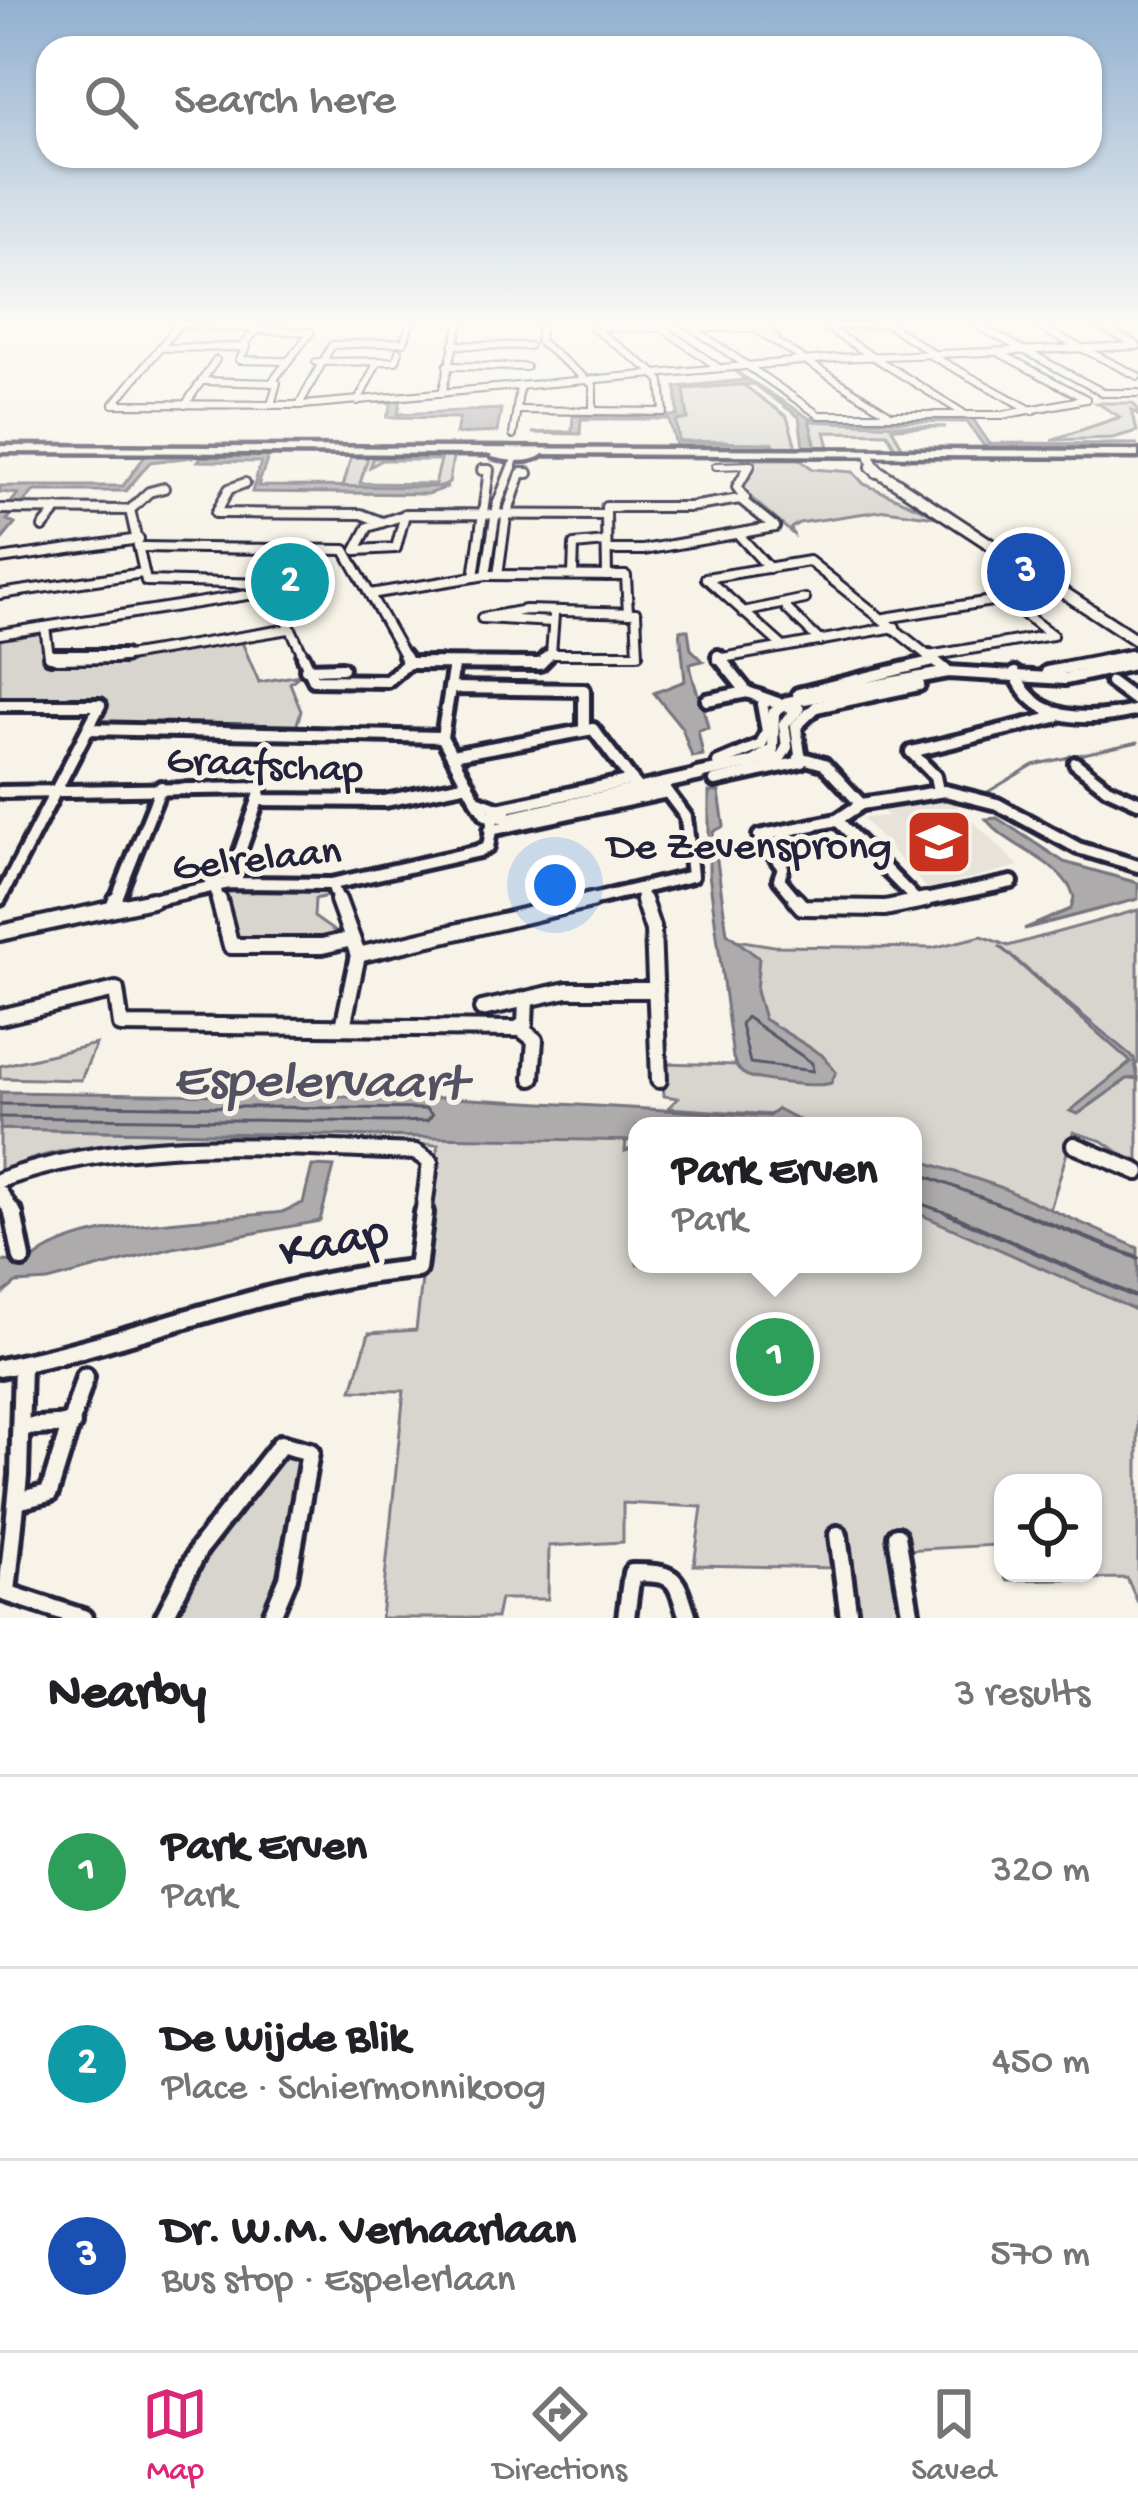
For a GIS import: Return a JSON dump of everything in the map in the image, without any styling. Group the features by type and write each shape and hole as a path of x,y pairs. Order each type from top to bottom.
{"main road":[{"path":"0,450 1138,454"},
{"path":"870,456 877,472 963,523 1098,616 1138,652"}],"street":[{"path":"119,398 114,404 299,406 388,398"},
{"path":"185,405 190,398"},
{"path":"271,405 274,398"},
{"path":"299,406 302,398"},
{"path":"492,574 495,514 508,472 519,398"},
{"path":"593,398 593,411"},
{"path":"517,410 664,412 663,398"},
{"path":"793,398 819,415 965,416 1034,412 1084,398"},
{"path":"862,398 889,415"},
{"path":"934,398 965,416"},
{"path":"1009,398 1034,412"},
{"path":"352,551 367,528 405,514 606,511 690,507 746,498 736,488 751,465 716,466"},
{"path":"474,577 489,470 482,470"},
{"path":"492,574 520,475 528,473"},
{"path":"245,483 229,489 216,513 365,514 382,522"},
{"path":"7,509 130,510 149,492 164,488"},
{"path":"573,575 574,544 643,550 775,527 742,500"},
{"path":"44,527 58,509"},
{"path":"130,510 148,582 271,587"},
{"path":"606,511 607,576"},
{"path":"0,559 140,543 352,551 396,548 405,514"},
{"path":"738,534 769,568"},
{"path":"352,551 409,663"},
{"path":"781,645 706,578 808,561 945,668"},
{"path":"0,595 143,573"},
{"path":"370,594 492,574 626,576 628,613"},
{"path":"188,583 191,604"},
{"path":"0,634 271,587"},
{"path":"271,587 314,680 381,682 395,677 409,663 540,664 551,654 638,655 636,614 628,613 554,617 482,618 526,610 554,617"},
{"path":"743,612 805,599"},
{"path":"802,758 796,726 814,708 1052,635 1004,599 885,619"},
{"path":"787,609 820,641"},
{"path":"551,654 554,617"},
{"path":"45,627 49,656 55,659 118,658 290,629"},
{"path":"797,710 747,692 716,657 895,627"},
{"path":"766,700 945,668 1065,680 1138,652"},
{"path":"454,664 442,736 479,809 495,819 635,784"},
{"path":"306,669 342,668"},
{"path":"773,749 773,715 782,705 945,668"},
{"path":"1015,672 1018,686 1056,717 1082,723 1138,706"},
{"path":"1111,682 1138,706"},
{"path":"451,688 584,690 584,726"},
{"path":"707,700 747,692"},
{"path":"495,819 748,765 773,749 784,724 811,699"},
{"path":"766,700 767,734 773,749"},
{"path":"0,704 100,705 0,899"},
{"path":"938,791 935,776 911,752 1056,717"},
{"path":"452,755 584,726 599,732 635,784"},
{"path":"88,729 442,736"},
{"path":"723,760 773,749 824,764 861,804"},
{"path":"720,781 802,758"},
{"path":"1075,763 1101,784 1138,802"},
{"name":"Graafschap","path":"0,793 57,787 261,788 257,800 385,800 468,784"},
{"path":"495,819 635,784 665,786"},
{"path":"358,955 692,876 686,817 665,786"},
{"path":"112,908 161,788"},
{"path":"1012,882 880,908 802,907 779,878 782,866 758,836 837,820 861,804 938,791 997,804 1072,846 1138,866"},
{"path":"257,800 222,885 231,946 322,946 352,939"},
{"name":"Gelrelaan","path":"0,933 222,885 332,884 482,851 495,819"},
{"path":"837,820 922,899"},
{"path":"332,884 358,955 343,1027"},
{"path":"640,889 653,930 659,1079"},
{"path":"0,1017 116,990 122,1024 520,1028 535,1040 532,1078"},
{"path":"482,1009 572,990 656,990"},
{"path":"520,1028 526,1000"},
{"path":"1074,1145 1138,1172"},
{"name":"Kaap","path":"0,1180 46,1163 123,1150 419,1152 430,1162 417,1269 317,1280 22,1365"},
{"path":"0,1193 21,1229 22,1258"},
{"path":"0,1368 22,1365 17,1501 3,1592 83,1618"},
{"path":"17,1501 49,1493 85,1377"},
{"path":"21,1427 71,1424"},
{"path":"164,1618 199,1549 281,1444 310,1452 288,1578 271,1618"},
{"path":"838,1535 849,1618"},
{"path":"897,1536 911,1618"},
{"path":"626,1618 632,1573 666,1573 676,1582 688,1618"}],"shaded area":[{"path":"684,398 761,398 787,417 798,453 668,450 723,449 726,441 679,442 676,421 688,418"},
{"path":"1097,403 1133,403 1138,409 1138,414 1132,410 1137,431 1113,438 1051,440 1120,417"},
{"path":"807,421 946,427 892,428 903,449 932,453 898,453 887,433 825,432 831,454 807,452 815,449"},
{"path":"351,457 368,458 360,483 435,484 441,460 382,460 370,467 373,458 453,457 449,483 442,487 343,487"},
{"path":"756,459 799,459 813,469 853,472 864,484 943,518 886,510 799,523 791,528 793,534 741,489"},
{"path":"40,630 45,656 52,660 241,640 259,682 300,675 290,683 301,711 296,727 96,725 105,704 0,702 0,637"},
{"name":"De Zevensprong","path":"933,796 949,798 1019,866 927,889 862,818 887,816 882,809"},
{"path":"223,888 325,888 331,895 315,899 314,917 344,938 319,944 310,939 234,940"},
{"path":"1138,910 1138,1063 1078,1114 1127,1079 1138,1078 1138,1166 1103,1141 1073,1132 1050,1210 922,1161 922,1117 780,1117 668,1108 678,1098 664,1096 662,1063 736,1065 736,944 730,939 774,946 932,948 982,936 1008,946"},
{"path":"96,1044 81,1080 0,1078 0,1066"},
{"path":"0,1129 626,1140 628,1273 922,1273 922,1213 965,1227 1138,1311 1138,1603 1127,1578 1102,1578 1102,1474 994,1474 994,1545 903,1550 891,1539 888,1543 904,1618 853,1618 849,1585 853,1577 846,1557 837,1568 694,1565 702,1507 623,1503 623,1542 549,1546 548,1599 500,1599 496,1618 381,1618 404,1391 352,1390 369,1333 416,1330 438,1145 142,1142 33,1158 0,1175"},
{"path":"279,1456 298,1459 273,1594 263,1618 174,1618 196,1573"}],"water":[{"path":"677,398 685,398 688,419 676,421 679,442 773,443 776,449 677,449 669,419 581,419 580,434 532,433 572,431 573,416 678,416"},
{"path":"772,398 809,418 973,419 989,443 1138,444 984,446 967,422 809,420 816,447 804,453 799,417"},
{"path":"401,400 398,414 501,409 497,432 456,434 459,418 387,417 392,403 371,402"},
{"path":"145,456 194,457 150,462 126,491 34,491 7,520 15,524 0,542 0,516 18,494 0,492 0,486 123,486"},
{"path":"201,457 268,457 258,486 448,487 428,494 252,492 261,462 198,461"},
{"path":"680,630 688,630 691,649 703,661 690,664 708,728 698,730 703,755 692,757 682,728 654,693 685,681"},
{"path":"709,792 719,792 724,826 713,832 727,933 759,958 756,991 764,1019 822,1055 836,1072 831,1083 750,1077 733,1058 709,874"},
{"path":"997,818 1064,862 1138,883 1138,899 1024,929 1071,909 1074,897 1048,864 986,819"},
{"path":"999,946 1134,1058 1138,1078 1127,1079 1078,1114 1070,1111 1131,1062"},
{"path":"0,1092 454,1098 769,1116 778,1109 793,1117 628,1117 628,1141 0,1129"},
{"path":"922,1161 1000,1187 1138,1248 1138,1311 922,1215"},
{"path":"312,1166 334,1167 320,1221 173,1248 48,1281 16,1283 0,1296 0,1261 31,1262 52,1248 113,1229 282,1212 303,1203"}],"waterway":[{"path":"986,793 1033,765 1138,742"}],"place":[{"name":"Dr. W.M. Verhaarlaan","path":"1026,572"},
{"name":"De Wijde Blik","path":"290,582"},
{"name":"De Zevensprong","path":"939,842"},
{"name":"Park Erven","path":"775,1357"}],"water label":[{"name":"Espelervaart","path":"319,1076"}]}
